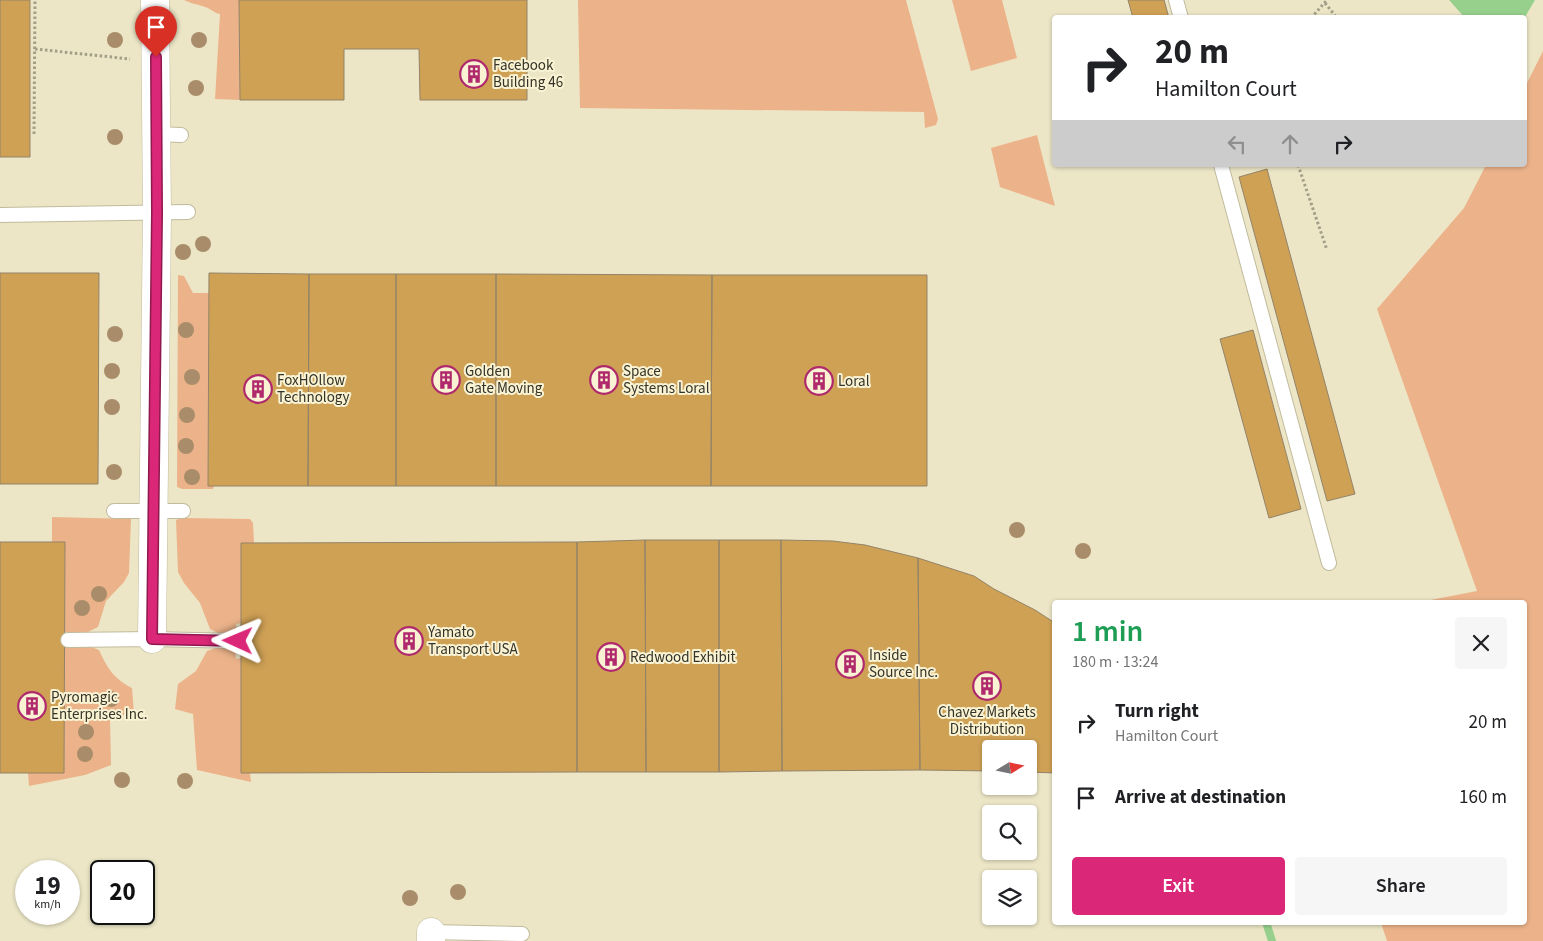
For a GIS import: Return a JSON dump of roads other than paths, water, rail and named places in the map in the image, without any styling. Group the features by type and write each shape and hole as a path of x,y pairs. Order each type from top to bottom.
{"street":[{"path":"152,639 152,510 157,213 168,134 155,0"}],"lane":[{"path":"1176,0 1180,15"},
{"path":"1222,167 1330,563"},
{"path":"0,215 188,212"},
{"path":"114,510 183,511"},
{"path":"68,640 238,641"},
{"path":"431,936 522,934"}],"waterway":[{"path":"1267,925 1272,941"}],"place":[{"name":"Facebook Building 46","path":"474,74"},
{"name":"Golden Gate Moving","path":"446,380"},
{"name":"Space Systems Loral","path":"604,380"},
{"name":"Loral","path":"819,381"},
{"name":"FoxHOllow Technology","path":"258,389"},
{"name":"Yamato Transport USA","path":"409,641"},
{"name":"Redwood Exhibit","path":"611,657"},
{"name":"Inside Source Inc.","path":"850,664"},
{"name":"Chavez Markets Distribution","path":"987,686"},
{"name":"Pyromagic Enterprises Inc.","path":"32,706"}]}
